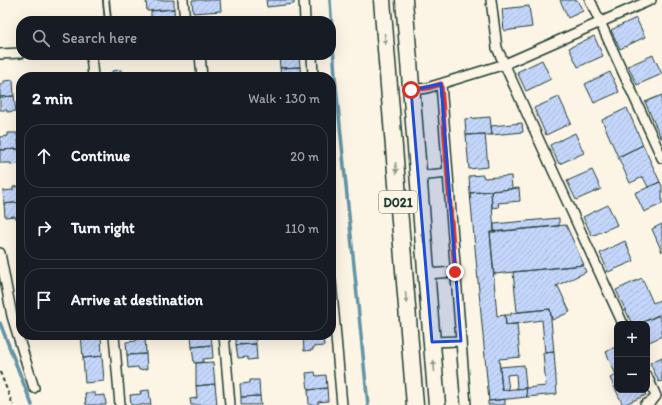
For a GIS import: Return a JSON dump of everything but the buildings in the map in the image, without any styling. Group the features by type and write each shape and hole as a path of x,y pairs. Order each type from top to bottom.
{"highway":[{"name":"D021","path":"382,0 415,405"},
{"name":"D021","path":"404,0 437,405"}],"street":[{"path":"183,0 185,16"},
{"path":"304,0 306,16"},
{"path":"491,0 497,48 622,321"},
{"path":"590,0 662,158"},
{"path":"411,90 428,88 505,64 651,0"},
{"path":"0,54 16,52"},
{"path":"91,60 93,72"},
{"path":"200,60 202,72"},
{"path":"312,60 314,72"},
{"path":"441,84 466,405"},
{"path":"418,176 448,173"},
{"path":"0,253 12,316 16,329"},
{"path":"426,274 455,272"},
{"path":"336,337 342,405"},
{"path":"19,340 34,388"},
{"path":"114,340 120,405"},
{"path":"224,340 230,405"},
{"path":"432,342 461,341"},
{"path":"645,405 652,401 656,396 650,383"}],"lane":[{"path":"106,0 108,16"}],"path":[{"path":"0,372 12,405"}],"highlighted area":[{"path":"441,84 461,341 432,342 411,90"}],"waterway":[{"path":"330,0 331,16"},
{"path":"334,60 335,72"},
{"path":"336,86 368,405"},
{"path":"0,323 32,405"}],"route":[{"path":"411,90 428,88 441,84 455,272"}]}
